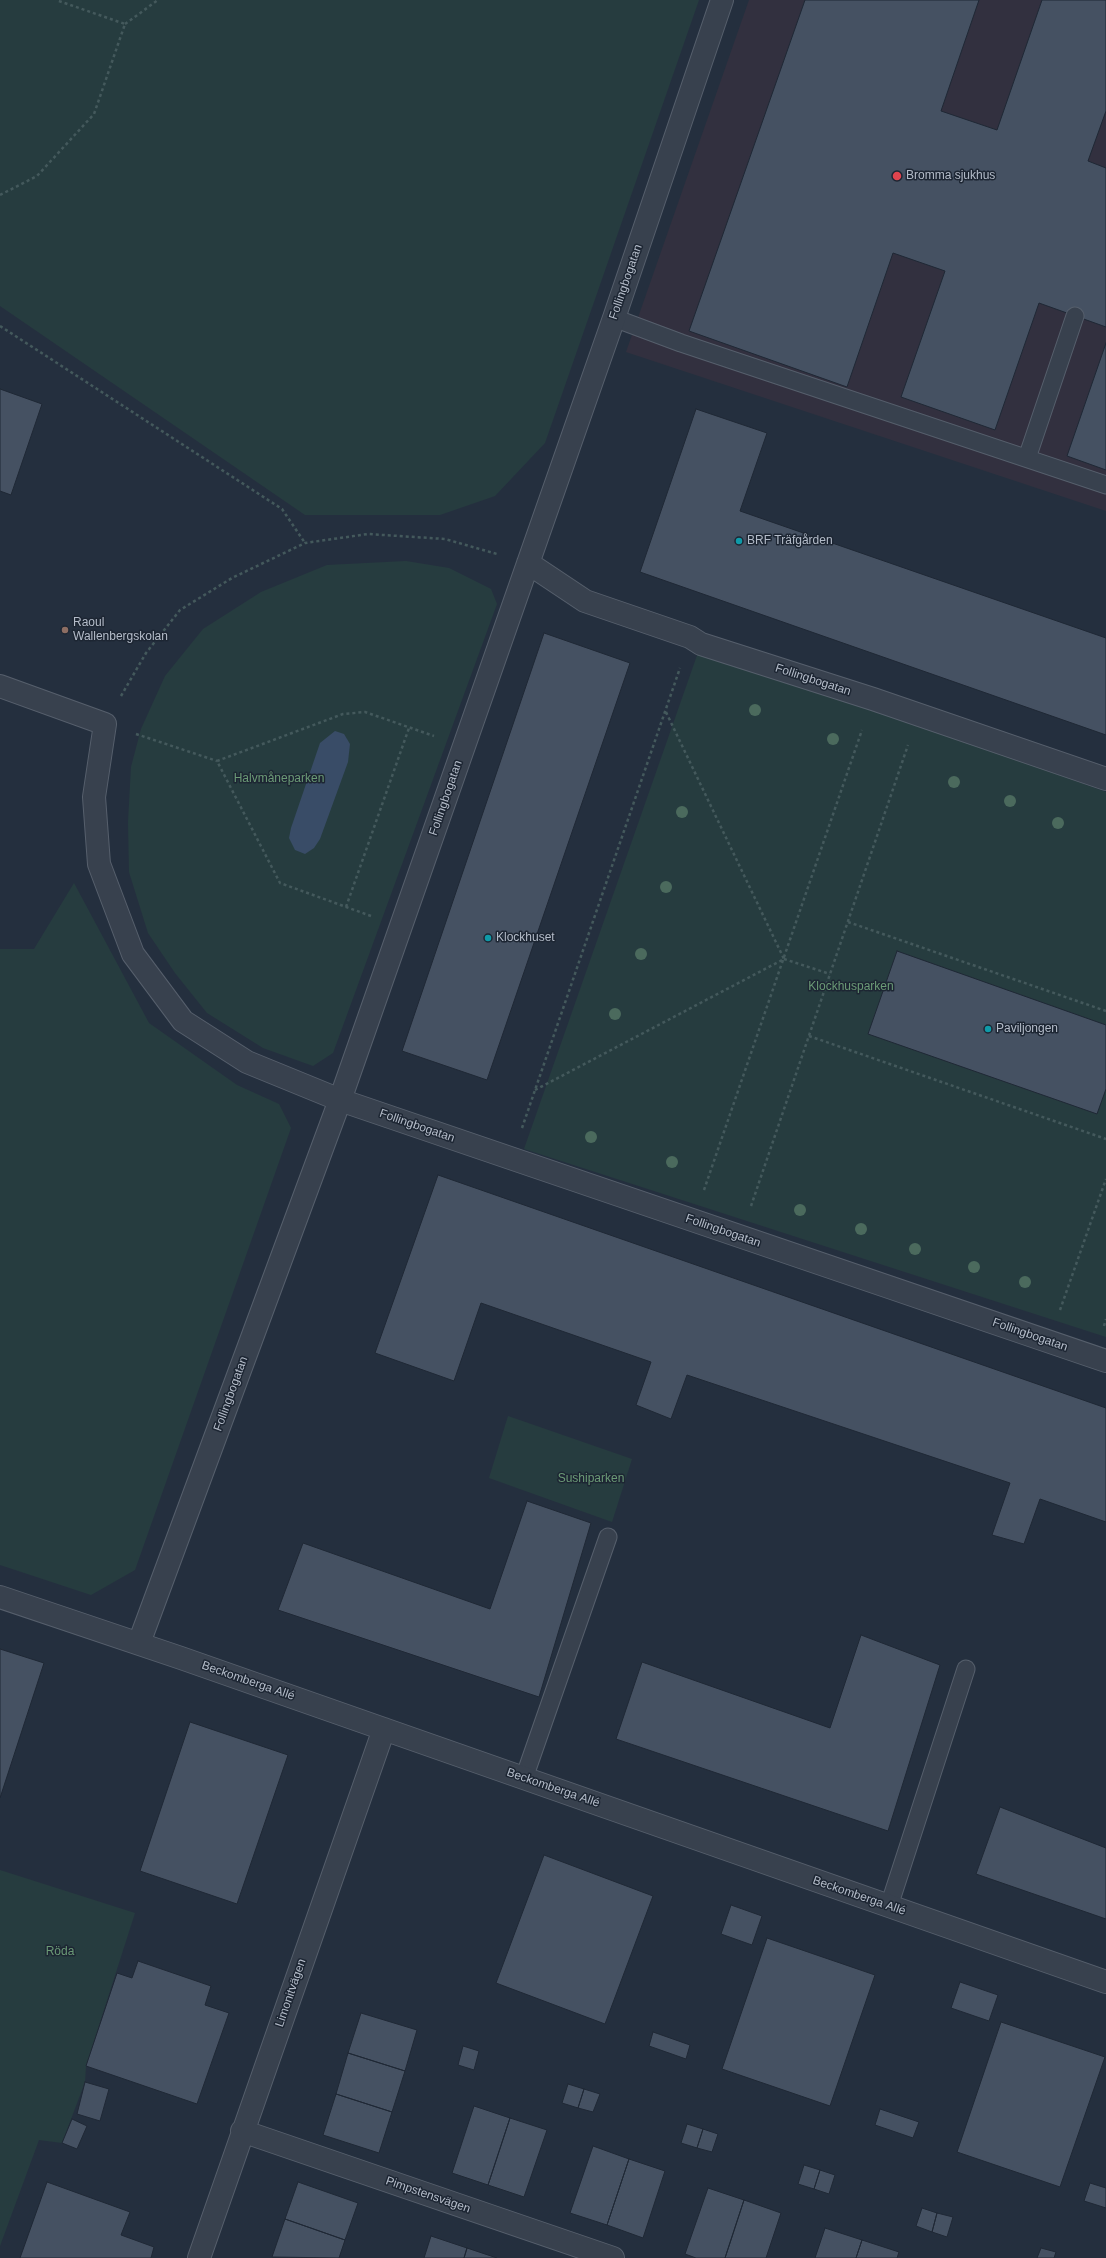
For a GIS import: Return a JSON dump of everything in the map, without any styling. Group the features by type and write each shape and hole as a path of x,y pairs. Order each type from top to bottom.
{"street":[{"name":"Follingbogatan","path":"139,1643 340,1100 614,318 722,0"},
{"name":"Follingbogatan","path":"528,564 585,601 690,637 701,644 873,699 1106,779"},
{"path":"0,686 105,724 94,797 99,864 132,954 183,1021 247,1062 340,1100"},
{"name":"Follingbogatan","path":"340,1100 1106,1361"},
{"name":"Beckomberga Allé","path":"0,1597 139,1643 1106,1982"},
{"name":"Limonitvägen","path":"199,2258 242,2131 384,1729"},
{"name":"Pimpstensvägen","path":"242,2131 613,2258"}],"lane":[{"path":"1026,458 1075,316"},
{"path":"614,318 681,343 1106,485"},
{"path":"524,1778 608,1537"},
{"path":"889,1906 966,1669"}],"path":[{"path":"56,0 125,24"},
{"path":"0,195 37,176 94,114 125,24 158,0"},
{"path":"0,326 282,510 305,543"},
{"path":"217,762 280,883 346,907 409,728 364,712 344,714 217,762 105,724 146,653 180,610 232,578 305,543 368,534 445,540 528,564"},
{"path":"512,1158 690,637"},
{"path":"694,1221 873,699"},
{"path":"665,710 784,959"},
{"path":"741,1236 919,715"},
{"path":"848,922 1106,1011"},
{"path":"535,1090 784,959 830,974"},
{"path":"809,1036 1106,1139"},
{"path":"1049,1342 1106,1179"}],"shaded area":[{"name":"Bromma sjukhus","path":"749,0 1106,0 1106,511 626,352"}],"green space":[{"path":"0,0 699,0 545,443 495,496 440,515 305,515 0,306"},
{"name":"Halvmåneparken","path":"406,561 449,568 491,589 497,604 333,1053 313,1066 263,1048 207,1013 175,973 148,933 129,872 128,822 131,767 141,729 165,676 203,629 261,592 327,565"},
{"name":"Klockhusparken","path":"701,644 1106,792 1106,1337 524,1149"},
{"path":"74,883 149,1023 237,1085 279,1104 291,1128 135,1570 91,1595 0,1565 0,949 34,949"},
{"name":"Sushiparken","path":"508,1416 632,1459 612,1522 489,1478"},
{"name":"Röda","path":"0,1870 135,1913 86,2066 85,2082 62,2143 39,2140 0,2246"}],"water":[{"path":"335,731 344,734 350,744 348,762 320,839 314,848 305,854 295,850 289,838 291,828 320,743"}],"building":[{"name":"Bromma sjukhus","path":"805,0 979,0 941,111 997,130 1042,0 1106,0 1106,111 1088,161 1106,168 1106,327 1039,303 995,430 901,397 945,271 893,253 847,387 689,331"},
{"path":"1106,343 1106,470 1067,456"},
{"path":"0,389 42,404 11,495 0,491"},
{"name":"BRF Träfgården","path":"696,409 767,433 740,511 1106,638 1106,735 640,572"},
{"name":"Klockhuset","path":"544,633 630,663 487,1080 402,1051"},
{"name":"Paviljongen","path":"897,951 1106,1025 1106,1089 1097,1114 868,1034"},
{"path":"438,1175 1106,1408 1106,1522 1040,1499 1024,1544 992,1535 1010,1483 687,1375 671,1419 636,1405 651,1362 481,1303 454,1381 375,1353"},
{"path":"527,1501 591,1523 539,1697 278,1610 303,1543 490,1609"},
{"path":"861,1635 940,1665 888,1831 616,1739 642,1662 830,1728"},
{"path":"0,1649 44,1663 0,1798"},
{"path":"190,1722 288,1755 237,1904 140,1871"},
{"path":"1000,1807 1106,1848 1106,1919 976,1874"},
{"path":"544,1855 653,1896 605,2024 496,1983"},
{"path":"731,1905 762,1916 752,1945 721,1934"},
{"path":"767,1938 875,1975 830,2106 722,2069"},
{"path":"138,1961 211,1986 205,2005 229,2013 197,2104 86,2066 117,1973 132,1978"},
{"path":"960,1982 998,1995 989,2021 951,2008"},
{"path":"361,2013 417,2030 405,2071 348,2053"},
{"path":"1001,2022 1105,2057 1060,2187 957,2152"},
{"path":"653,2032 690,2045 686,2059 649,2046"},
{"path":"463,2046 479,2051 474,2070 458,2065"},
{"path":"348,2053 405,2071 392,2112 336,2094"},
{"path":"85,2082 109,2089 100,2121 77,2114"},
{"path":"568,2084 584,2089 578,2108 562,2103"},
{"path":"584,2089 600,2094 593,2112 578,2108"},
{"path":"336,2094 392,2112 379,2153 323,2135"},
{"path":"474,2106 510,2118 488,2185 452,2173"},
{"path":"880,2109 919,2122 913,2138 875,2125"},
{"path":"510,2118 547,2130 524,2197 488,2185"},
{"path":"72,2119 87,2126 77,2149 62,2143"},
{"path":"687,2124 703,2129 697,2148 681,2143"},
{"path":"703,2129 718,2134 712,2152 697,2148"},
{"path":"593,2146 629,2159 607,2225 570,2213"},
{"path":"629,2159 665,2171 643,2238 607,2225"},
{"path":"804,2165 820,2170 814,2189 798,2184"},
{"path":"820,2170 835,2175 829,2194 814,2189"},
{"path":"47,2182 130,2212 121,2235 154,2247 151,2258 20,2258"},
{"path":"298,2182 358,2203 345,2240 285,2219"},
{"path":"1090,2183 1106,2188 1106,2208 1084,2201"},
{"path":"708,2188 744,2200 725,2258 696,2258 685,2254"},
{"path":"744,2200 781,2213 766,2258 725,2258"},
{"path":"922,2208 937,2213 932,2232 916,2226"},
{"path":"937,2213 953,2217 947,2237 932,2232"},
{"path":"285,2219 345,2240 339,2258 272,2257"},
{"path":"825,2228 862,2240 856,2258 815,2258"},
{"path":"431,2236 467,2248 464,2258 424,2258"},
{"path":"862,2240 899,2252 897,2258 856,2258"},
{"path":"467,2248 497,2258 464,2258"},
{"path":"1041,2248 1056,2252 1054,2258 1037,2258"}],"place":[{"name":"Bromma sjukhus","path":"897,176"},
{"name":"BRF Träfgården","path":"739,541"},
{"name":"Raoul Wallenbergskolan","path":"65,630"},
{"name":"Klockhuset","path":"488,938"},
{"name":"Paviljongen","path":"988,1029"}]}
